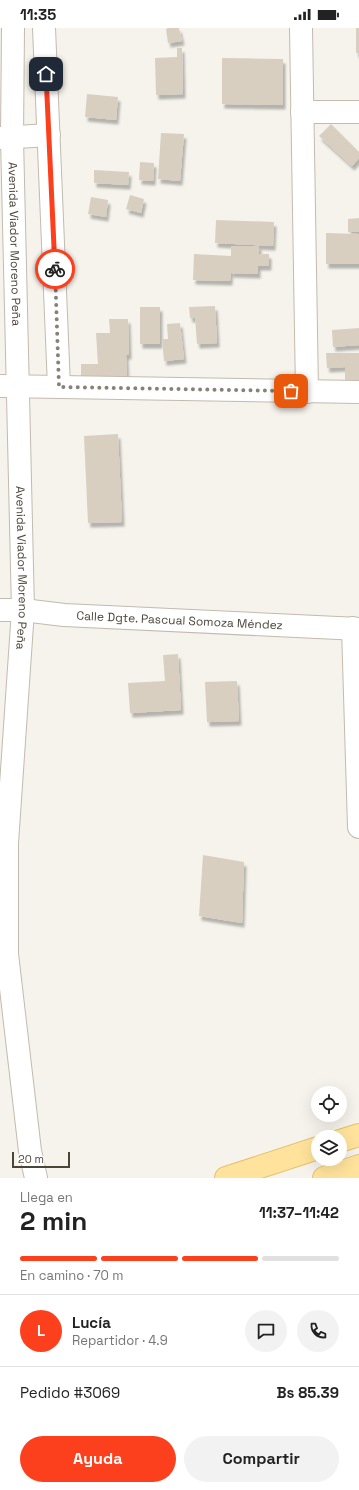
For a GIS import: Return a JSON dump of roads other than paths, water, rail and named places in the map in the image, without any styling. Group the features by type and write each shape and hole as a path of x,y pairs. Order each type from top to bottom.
{"main road":[{"path":"347,1139 359,1135"},
{"path":"226,1178 311,1150"},
{"path":"324,1178 359,1166"}],"street":[{"name":"Avenida Viador Moreno Peña","path":"13,28 6,138 9,387 23,610 3,842 4,955 30,1151 36,1178"},
{"path":"44,28 59,387"},
{"path":"300,28 307,392"},
{"path":"302,112 359,112"},
{"path":"6,138 49,135"},
{"path":"9,387 359,392"},
{"name":"Calle Dgte. Pascual Somoza Méndez","path":"0,610 23,610 64,615 356,629"},
{"path":"356,629 359,827"}]}
